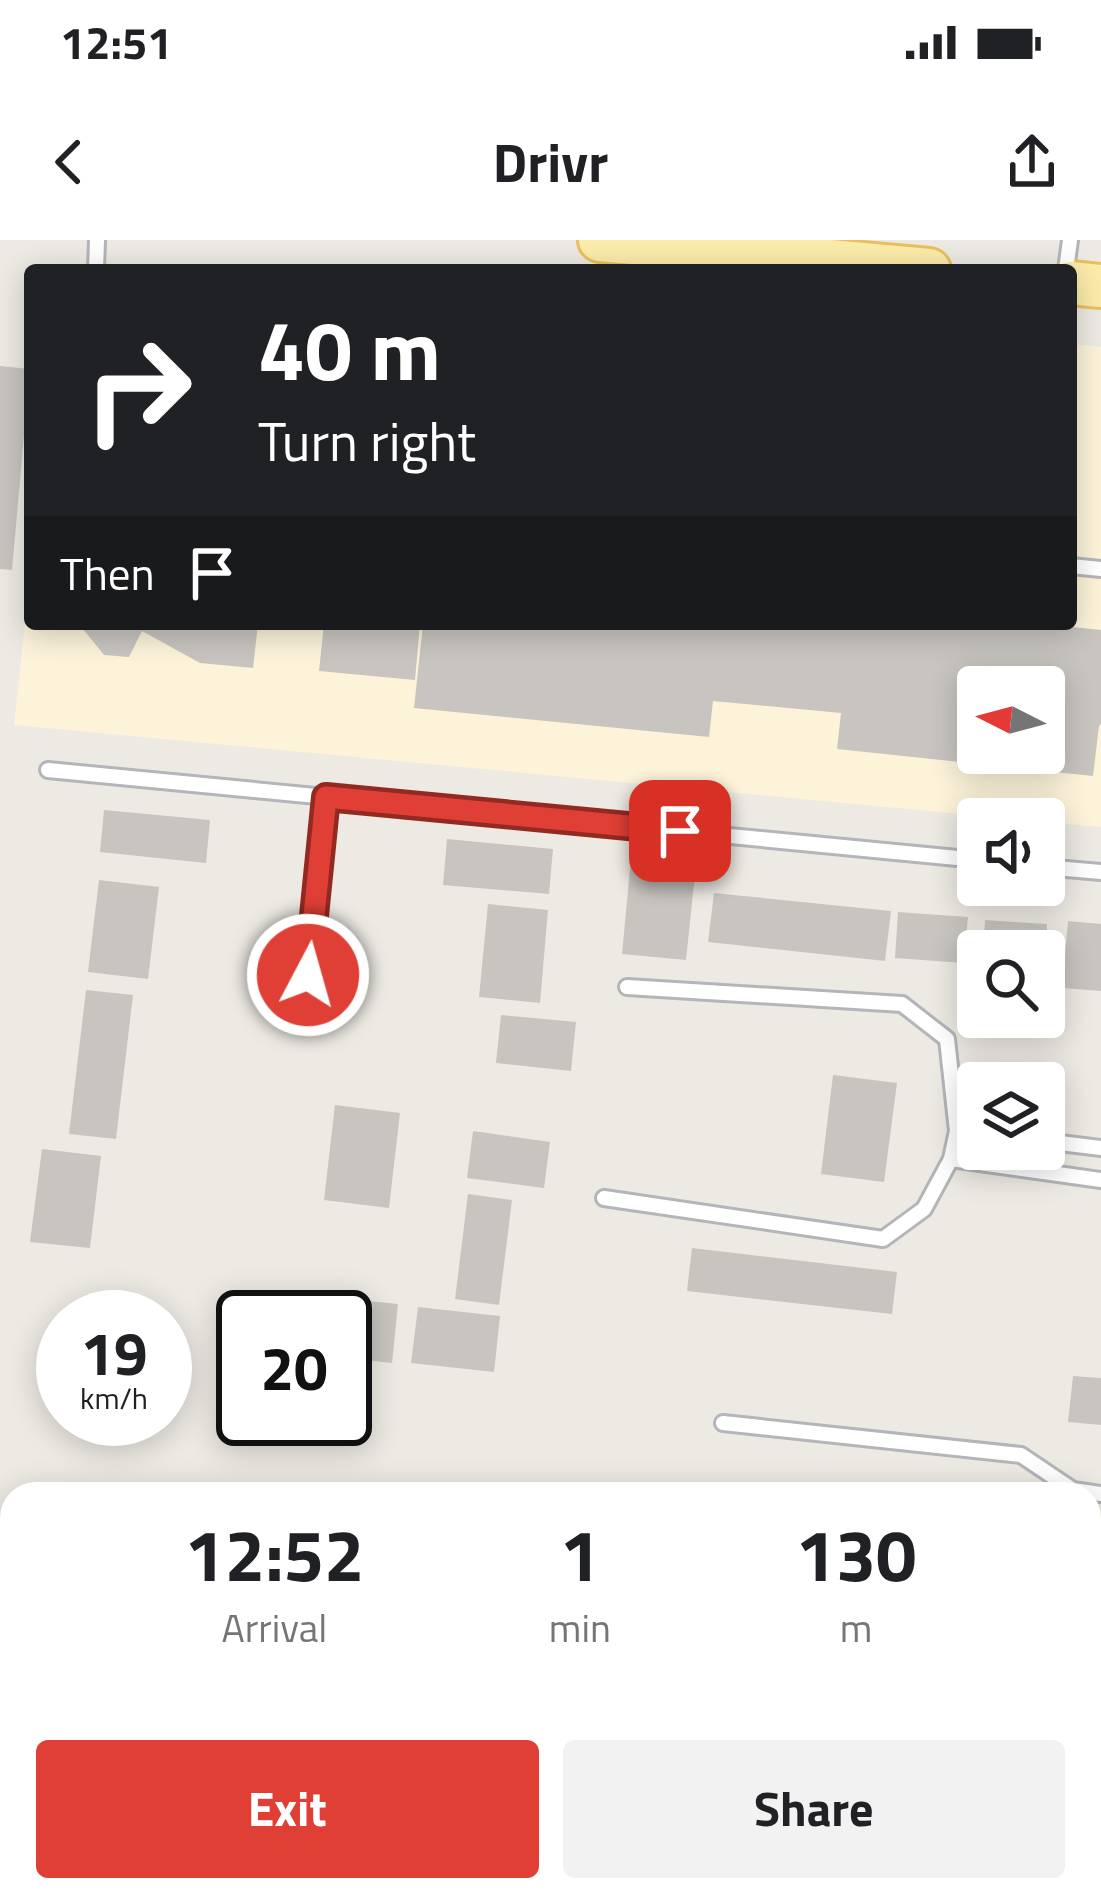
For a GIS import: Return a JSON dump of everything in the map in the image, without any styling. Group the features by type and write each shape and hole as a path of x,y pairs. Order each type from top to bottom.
{"main road":[{"path":"600,240 901,264"}],"lane":[{"path":"48,770 957,858"},
{"path":"308,975 326,797"},
{"path":"1065,869 1101,872"},
{"path":"627,987 902,1004 947,1039 957,1123"},
{"path":"604,1198 884,1239 924,1209 951,1159 957,1135"},
{"path":"1065,1144 1101,1148"},
{"path":"951,1159 1101,1180"},
{"path":"723,1423 1021,1455 1061,1482"}],"shaded area":[{"path":"1077,345 1101,347 1101,827 1065,824 1065,798 957,798 957,814 14,725 24,630 1077,630"}],"building":[{"path":"0,366 24,368 24,436 12,570 0,569"},
{"path":"84,630 257,630 253,668 200,663 142,631 129,657 104,655"},
{"path":"323,630 419,630 415,680 319,671"},
{"path":"422,630 1101,630 1101,724 1093,776 1065,773 1065,666 957,666 957,762 837,749 841,713 713,701 709,737 414,708"},
{"path":"104,810 210,820 206,863 100,852"},
{"path":"447,839 553,849 549,894 443,885"},
{"path":"631,858 696,865 686,960 622,954"},
{"path":"99,880 159,887 148,979 88,972"},
{"path":"714,893 891,911 885,961 708,942"},
{"path":"488,904 548,910 540,1003 479,997"},
{"path":"898,912 968,917 967,930 957,930 957,962 895,958"},
{"path":"985,920 1047,924 1047,930 984,930"},
{"path":"1068,921 1101,924 1101,991 1065,988"},
{"path":"86,990 133,995 116,1139 69,1134"},
{"path":"501,1015 576,1022 571,1071 496,1063"},
{"path":"833,1075 897,1083 884,1182 821,1174"},
{"path":"335,1105 400,1113 389,1208 324,1200"},
{"path":"473,1131 550,1142 544,1188 467,1178"},
{"path":"42,1149 101,1156 90,1248 30,1242"},
{"path":"468,1194 512,1200 499,1305 455,1299"},
{"path":"692,1248 897,1272 892,1314 687,1291"},
{"path":"372,1301 398,1304 392,1363 372,1361"},
{"path":"418,1307 500,1316 494,1372 411,1363"},
{"path":"1073,1376 1101,1378 1101,1425 1068,1422"}],"route":[{"path":"308,975 326,797 680,831"}]}
